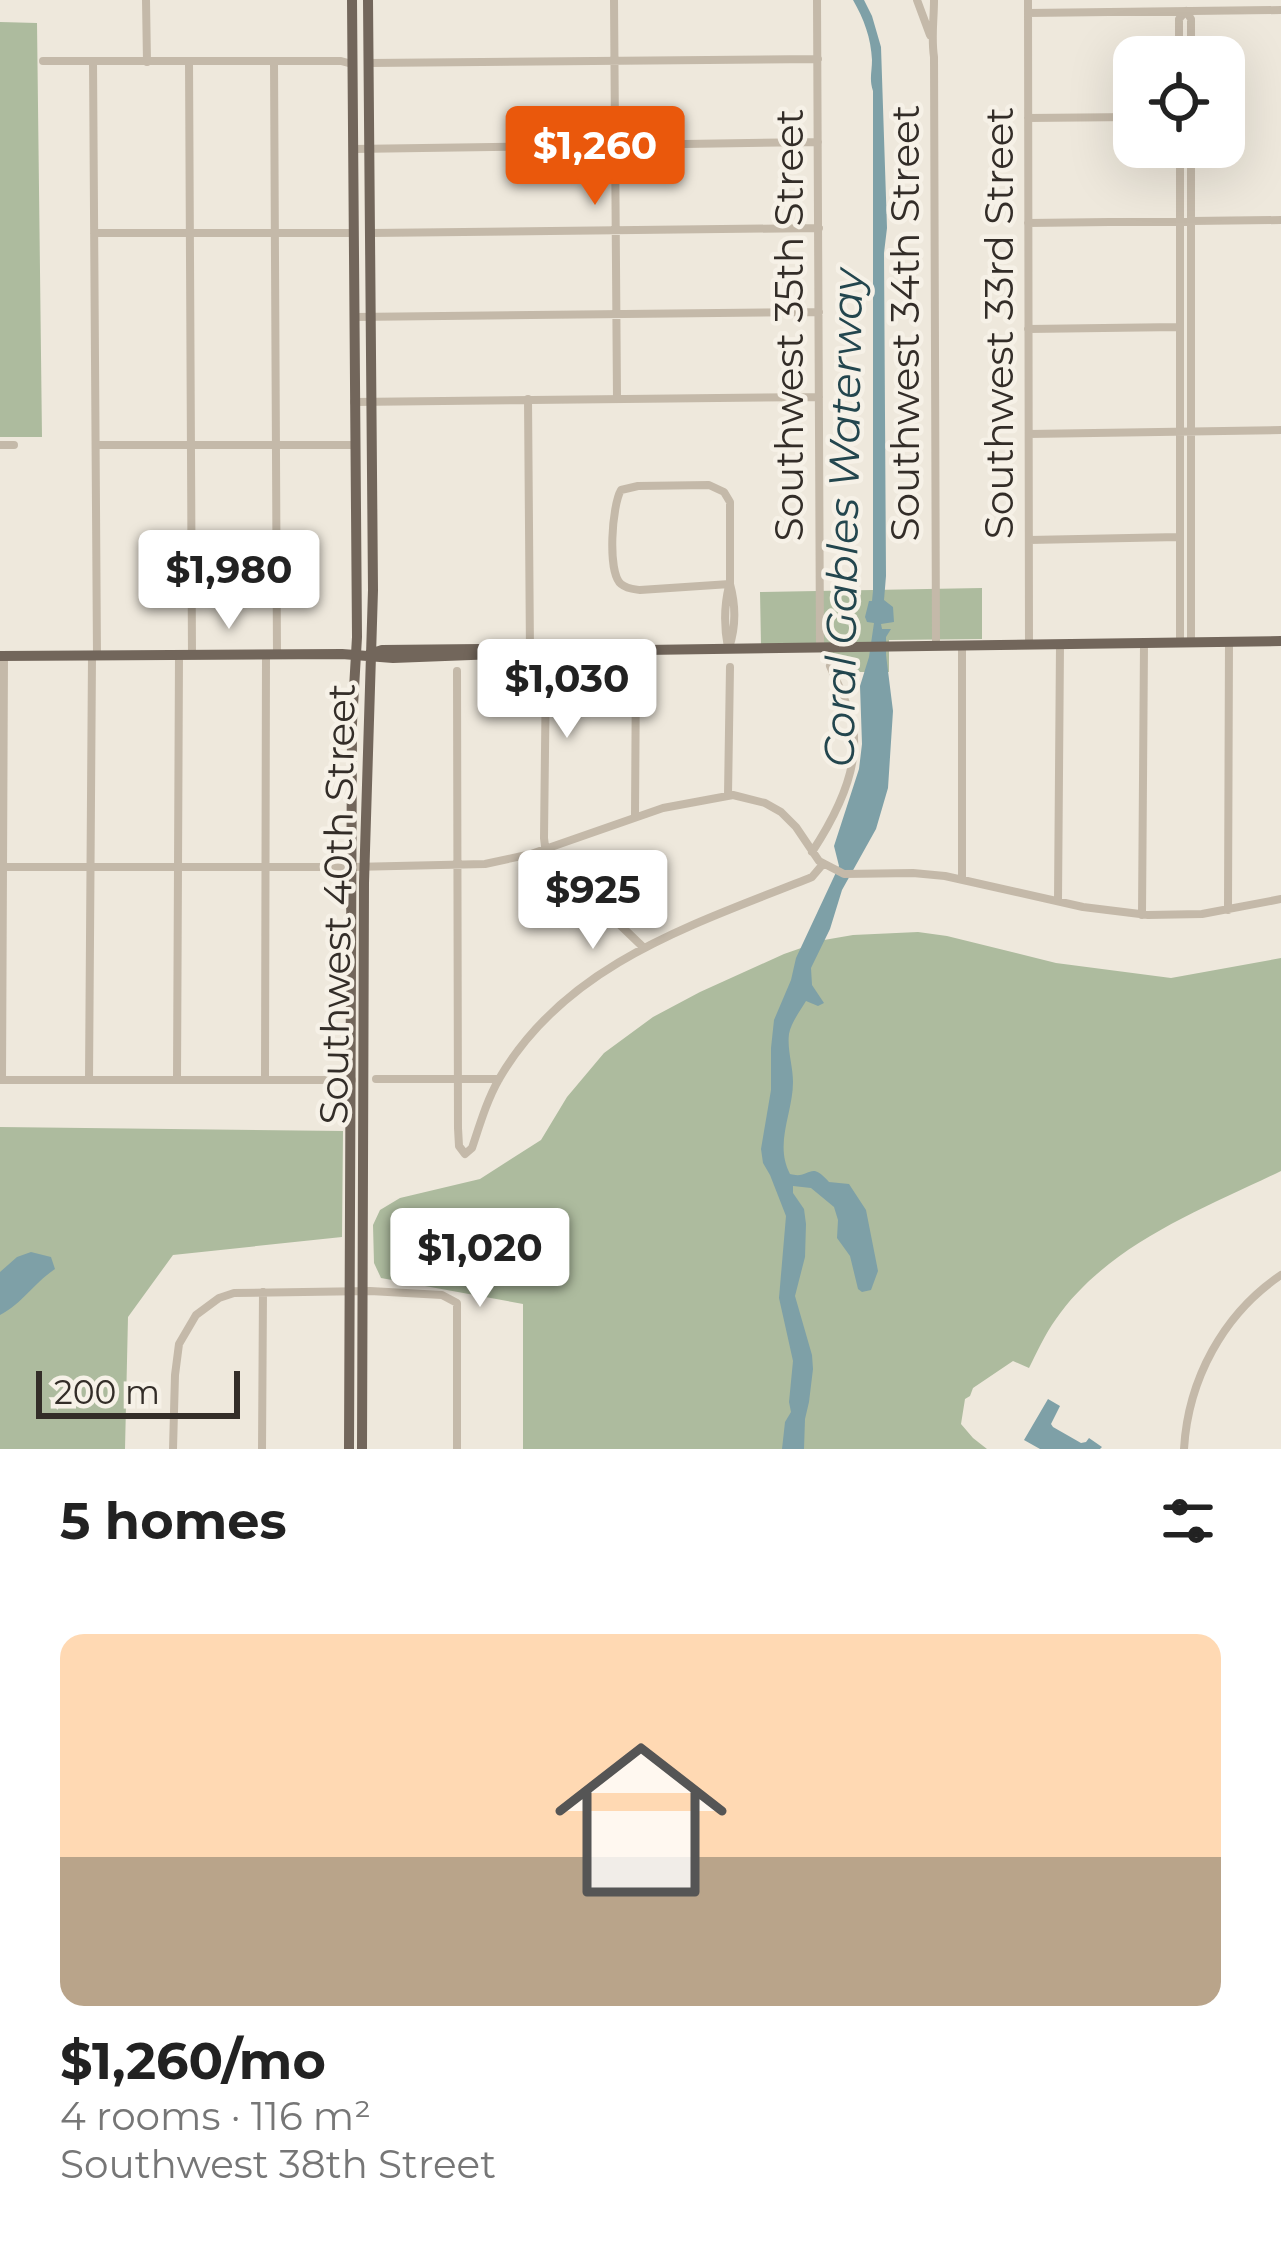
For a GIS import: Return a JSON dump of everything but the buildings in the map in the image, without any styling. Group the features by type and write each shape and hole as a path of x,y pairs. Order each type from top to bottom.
{"main road":[{"name":"Southwest 40th Street","path":"352,0 355,475 363,654"},
{"name":"Southwest 40th Street","path":"349,1449 364,1080 358,867 372,506 368,0"},
{"path":"352,25 369,63"},
{"path":"352,64 361,70 369,94"},
{"path":"353,216 370,233"},
{"path":"355,475 372,491"},
{"path":"356,490 372,506"},
{"path":"2,656 363,654 380,658 487,649 530,653 1281,641"},
{"name":"Southwest 40th Street","path":"356,1291 362,1449"}],"street":[{"path":"146,0 147,62"},
{"path":"614,0 617,398"},
{"name":"Southwest 35th Street","path":"817,0 820,649"},
{"path":"917,0 930,36"},
{"name":"Southwest 34th Street","path":"934,0 930,36 934,56 936,646"},
{"name":"Southwest 33rd Street","path":"1028,0 1029,645"},
{"path":"1180,36 1180,19 1186,10"},
{"path":"1186,10 1191,36"},
{"path":"1028,14 1281,10"},
{"path":"369,63 818,58"},
{"path":"189,61 193,656"},
{"path":"265,1079 276,445 274,61"},
{"path":"43,62 352,64"},
{"path":"89,1080 96,445 93,62"},
{"path":"1028,118 1113,117"},
{"path":"352,148 818,142"},
{"path":"1180,168 1179,537 1185,643"},
{"path":"1185,643 1192,432 1191,168"},
{"path":"1028,224 1281,220"},
{"path":"370,233 819,228"},
{"path":"94,233 354,233"},
{"path":"354,317 819,312"},
{"path":"1028,329 1179,327"},
{"path":"354,402 819,397"},
{"path":"528,400 530,653"},
{"path":"1029,434 1281,430"},
{"path":"0,445 14,445"},
{"path":"96,445 355,445"},
{"path":"729,650 734,600 731,508 724,492 709,485 635,486 619,492 614,505 614,560 620,583 640,590 730,584"},
{"path":"1030,540 1179,537"},
{"path":"1228,910 1229,642"},
{"path":"1142,915 1144,644"},
{"path":"1058,902 1060,645"},
{"path":"962,646 962,879"},
{"path":"2,656 1,1080 499,1079"},
{"path":"177,1080 178,656"},
{"path":"635,816 636,663"},
{"path":"546,665 548,858 644,948"},
{"path":"812,852 836,808 854,750 850,715 830,666"},
{"path":"728,795 730,667"},
{"path":"457,671 458,1142 465,1154 472,1148 499,1079 525,1042 564,1001 602,971 644,948 698,920 806,879 823,864"},
{"path":"2,867 498,862 635,816 728,795 765,803 781,812 823,864 852,875 905,872 962,879 1058,902 1142,915 1198,915 1281,899"},
{"path":"1184,1449 1193,1396 1214,1349 1247,1304 1281,1276"},
{"path":"173,1449 175,1366 184,1332 201,1310 234,1293 356,1291 442,1295 457,1303 457,1449"},
{"path":"262,1292 262,1449"}],"green space":[{"path":"0,22 37,23 42,437 0,437"},
{"path":"982,588 982,639 889,640 889,672 830,672 829,643 761,645 760,592"},
{"path":"918,932 1056,963 1171,978 1281,958 1281,1171 1129,1249 1077,1293 1052,1325 1029,1368 1013,1361 973,1388 965,1399 961,1424 987,1449 523,1449 523,1304 381,1278 374,1263 373,1225 380,1210 400,1198 480,1179 541,1140 567,1097 604,1053 653,1017 700,992 824,940"},
{"path":"0,1127 343,1131 342,1237 173,1255 128,1317 125,1449 0,1449"}],"water":[{"path":"853,0 864,0 881,47 887,228 884,600 893,607 894,622 881,624 882,629 891,629 886,655 893,711 888,788 876,829 842,890 811,968 812,985 824,1003 818,1006 806,1001 789,1034 793,1082 784,1151 790,1174 813,1171 829,1182 849,1184 866,1210 878,1271 871,1290 858,1289 850,1256 837,1238 834,1207 811,1188 793,1186 806,1224 805,1257 795,1296 813,1369 804,1449 782,1449 791,1412 793,1361 779,1298 786,1216 761,1149 771,1090 774,1020 796,958 839,866 834,846 859,769 860,686 874,623 865,617 873,591 872,60 866,29"},
{"path":"31,1252 51,1257 55,1269 0,1315 0,1272"},
{"path":"1048,1399 1060,1406 1053,1427 1081,1443 1089,1438 1102,1447 1040,1449 1024,1440"}],"water label":[{"name":"Coral Gables Waterway","path":"843,518"}]}
